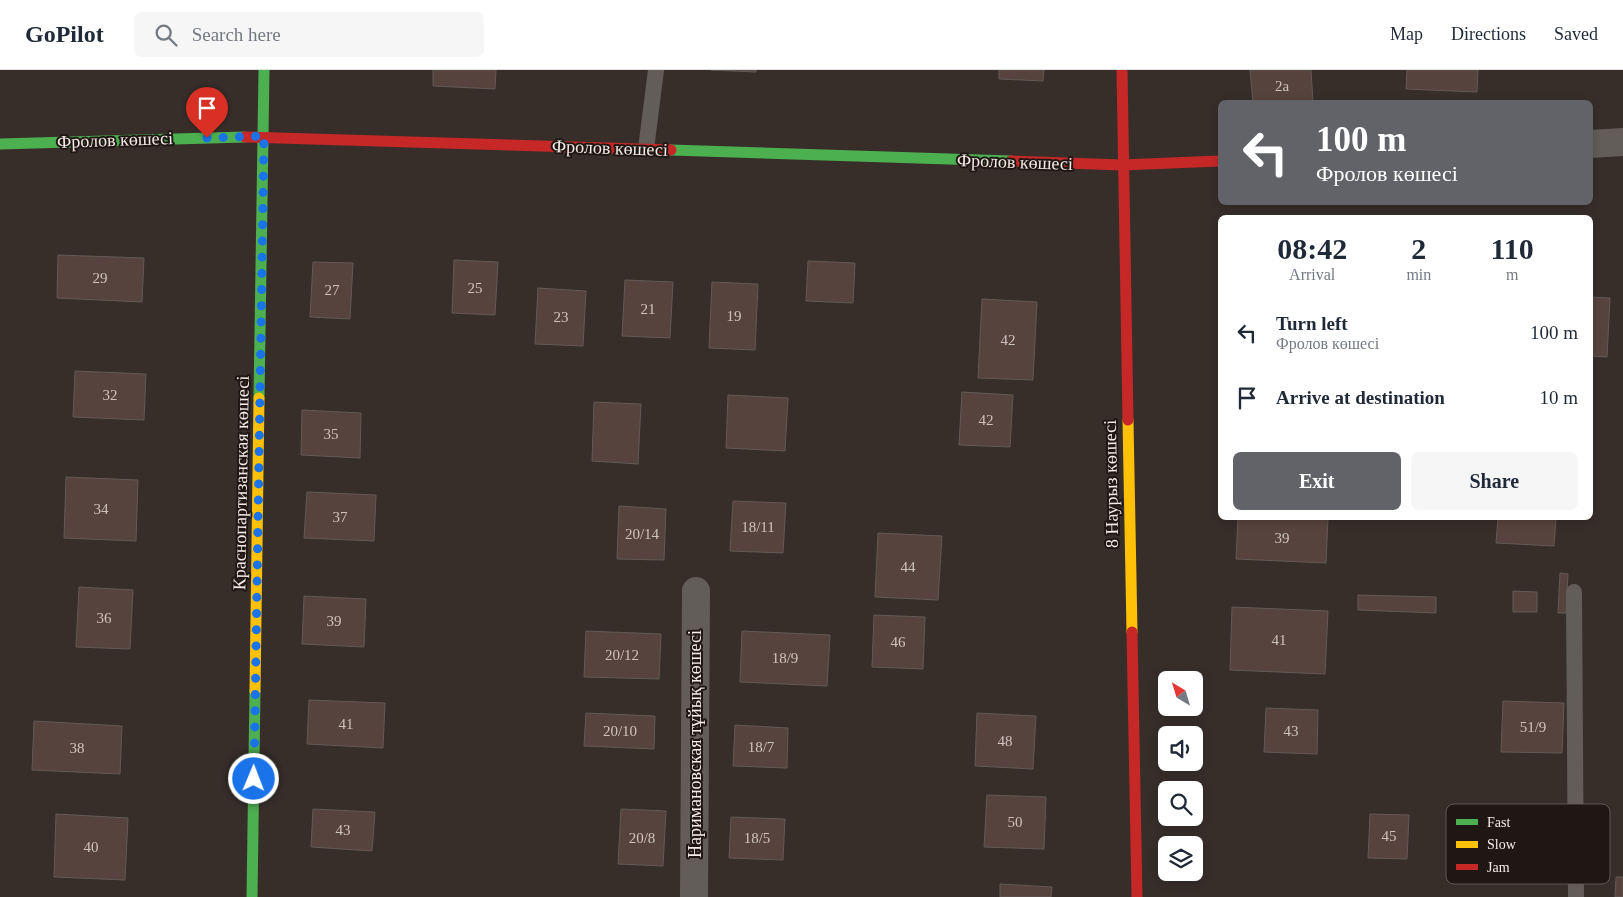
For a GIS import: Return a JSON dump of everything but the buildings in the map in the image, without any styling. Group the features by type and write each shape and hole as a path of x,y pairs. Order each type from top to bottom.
{"street":[{"name":"Краснопартизанская көшесі","path":"252,897 264,70"},
{"name":"8 Наурыз көшесі","path":"1122,70 1122,165 1137,897"},
{"name":"Фролов көшесі","path":"0,144 264,136 1122,165 1218,161"},
{"path":"1593,144 1623,142"},
{"name":"Наримановская тұйық көшесі","path":"694,897 696,591"}],"lane":[{"path":"646,149 656,70"},
{"path":"1574,592 1575,804"},
{"path":"1576,884 1576,897"}],"traffic: fast":[{"path":"259,398 264,70"},
{"path":"0,144 245,137"},
{"path":"671,150 1011,161"},
{"path":"252,897 255,691"}],"traffic: slow":[{"path":"255,691 259,398"},
{"path":"1128,420 1132,632"}],"traffic: jam":[{"path":"1122,70 1128,420"},
{"path":"245,137 671,150"},
{"path":"1011,161 1122,165 1218,161"},
{"path":"1132,632 1137,897"}],"route":[{"path":"207,138 264,136 254,779"}]}
